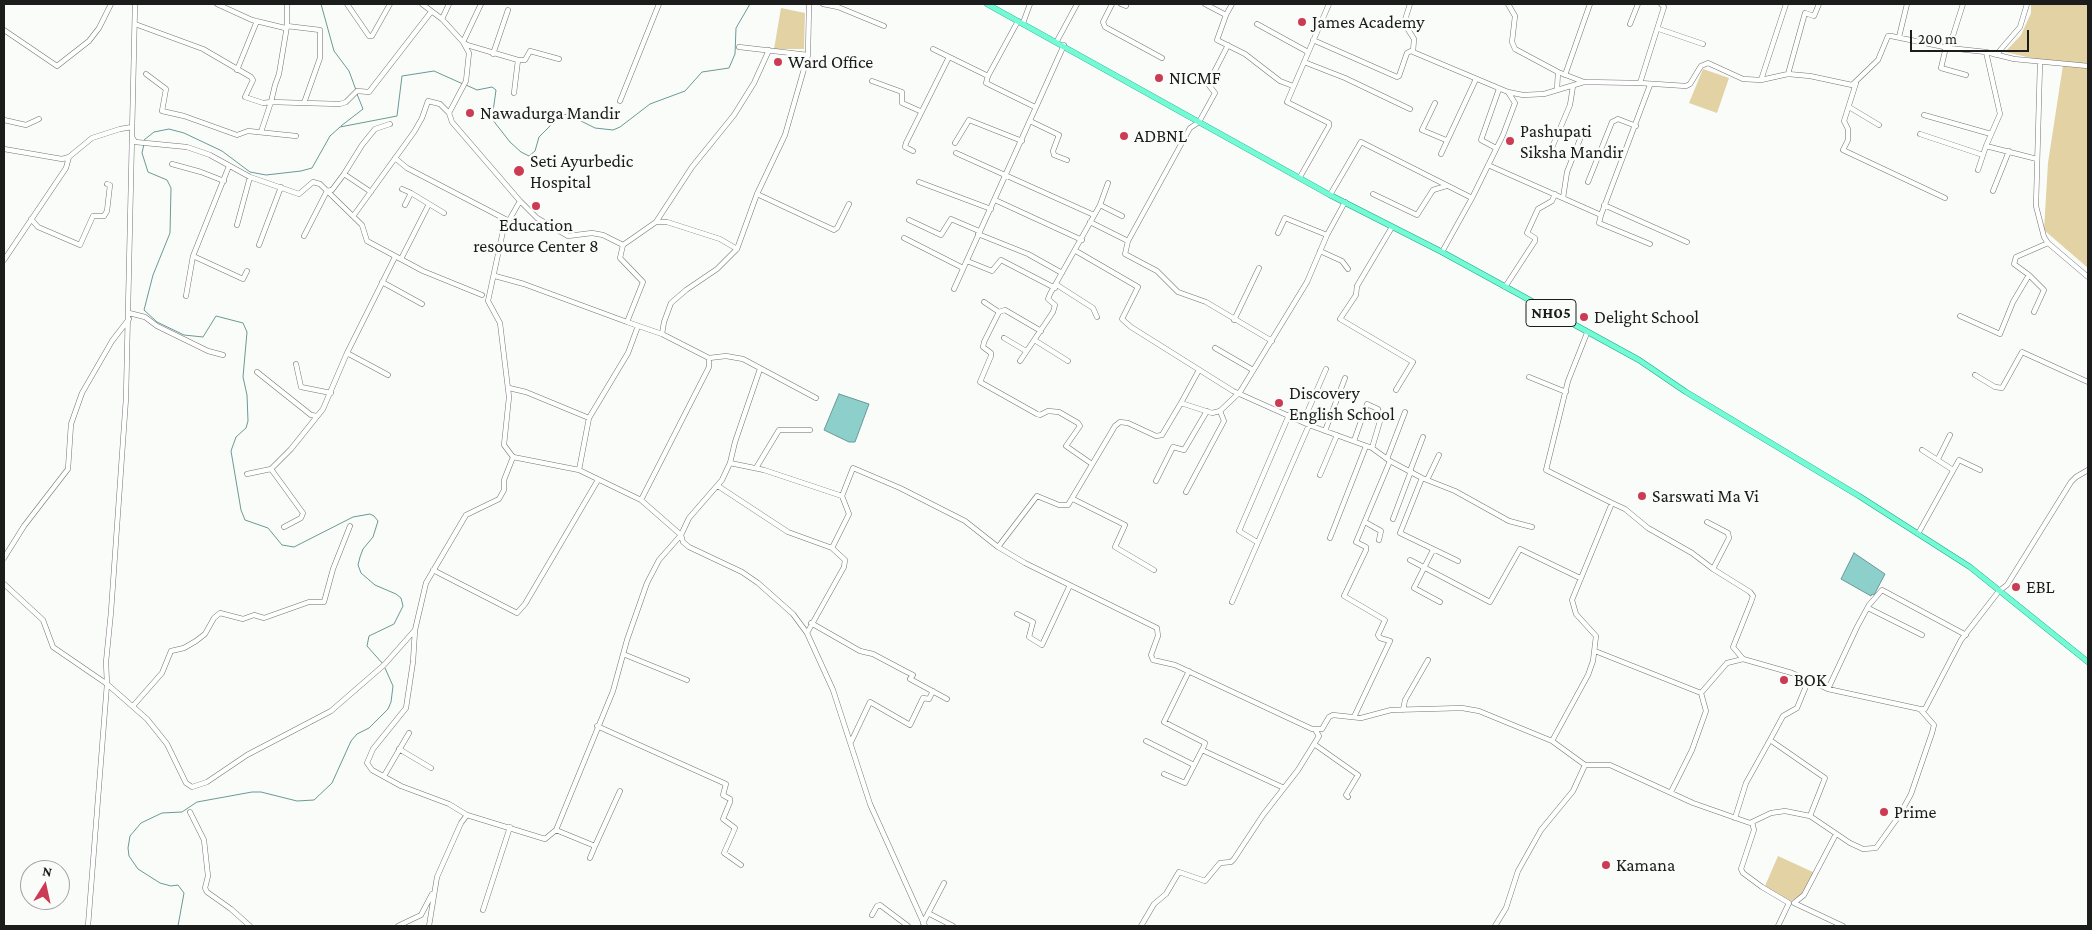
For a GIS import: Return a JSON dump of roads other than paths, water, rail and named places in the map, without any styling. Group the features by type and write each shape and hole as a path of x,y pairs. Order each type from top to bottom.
{"main road":[{"name":"NH05","path":"987,4 1057,41 1330,194 1442,252 1639,360 1686,392 1919,532 1970,566 2088,662"}],"street":[{"path":"4,30 57,66 89,41 99,28 111,4"},
{"path":"88,926 107,684 106,662 118,532 129,316 135,4"},
{"path":"217,4 256,22 285,28 288,26 321,31 320,58 304,103"},
{"path":"261,132 279,74 288,26 288,4"},
{"path":"347,4 369,36 372,36 390,4"},
{"path":"422,4 442,19 463,42 469,53 466,81 449,113"},
{"path":"442,19 449,4"},
{"path":"463,42 482,4"},
{"path":"620,101 659,4"},
{"path":"662,334 671,303 686,290 717,269 737,249 757,194 785,135 808,55 809,4"},
{"path":"823,4 838,7 884,26"},
{"path":"1030,4 988,76 986,83 1036,106"},
{"path":"1057,41 1078,4"},
{"path":"1112,4 1103,22 1105,27 1162,58"},
{"path":"1205,4 1226,15"},
{"path":"1232,4 1217,38 1267,69 1280,81 1293,86"},
{"path":"1300,177 1329,123 1287,102 1329,4"},
{"path":"1410,4 1404,23 1414,39 1413,50"},
{"path":"1508,4 1515,16 1512,42 1515,49 1558,72 1584,82 1686,86 1690,84 1701,66 1708,63 1743,79 1761,80 1788,74 1810,76 1852,85 1856,83"},
{"path":"1565,75 1590,4"},
{"path":"1630,24 1638,4"},
{"path":"1640,83 1659,29 1664,7 1661,4"},
{"path":"1761,80 1786,4"},
{"path":"1788,74 1805,13 1814,16 1819,4"},
{"path":"1899,37 1908,4"},
{"path":"1962,4 1941,68 1966,75"},
{"path":"1996,54 2020,27 2027,4"},
{"path":"493,54 508,10"},
{"path":"135,24 203,49 253,79 245,98 255,102 340,104 346,102 356,91 369,92 431,12"},
{"path":"238,70 256,22"},
{"path":"1258,24 1308,52"},
{"path":"1659,29 1703,44"},
{"path":"1945,198 1843,150 1848,140 1848,129 1844,121 1856,83 1878,60 1888,36 2040,63 2088,66"},
{"path":"1313,40 1397,77 1400,76 1408,53 1413,50"},
{"path":"463,42 477,49 518,60 525,60 530,51 559,59"},
{"path":"954,289 1064,45"},
{"path":"1228,45 1208,84 1215,93 1199,122 1190,128 1128,241 1125,254 1157,272 1178,292 1206,302 1272,341"},
{"path":"739,47 808,55"},
{"path":"933,49 988,76"},
{"path":"627,322 643,282 620,258 623,245 656,222 692,167 739,107 754,83 769,50"},
{"path":"1413,50 1499,89 1523,95 1557,90 1584,82"},
{"path":"1978,170 2000,114 1986,52"},
{"path":"913,151 905,145 920,111 949,56"},
{"path":"514,93 518,60"},
{"path":"1304,62 1345,78 1410,108"},
{"path":"2040,63 2036,206 2044,238 2088,277"},
{"path":"1557,90 1558,72"},
{"path":"146,74 166,89 160,108 162,111 184,116 237,135 248,130 296,136"},
{"path":"1441,154 1476,79"},
{"path":"872,81 902,92 902,103 920,111"},
{"path":"1650,85 1636,126 1604,205 1599,223 1650,244"},
{"path":"1548,157 1570,104 1573,86"},
{"path":"1496,148 1481,140 1499,89"},
{"path":"1508,92 1515,103"},
{"path":"1442,252 1472,198 1515,103 1523,95"},
{"path":"354,215 422,118 428,101 440,104 449,113 452,122 537,218 568,236 592,233 603,235 623,245"},
{"path":"1435,103 1422,130 1446,140"},
{"path":"1849,108 1879,125"},
{"path":"1924,115 1991,134"},
{"path":"1588,182 1612,122 1618,119 1636,126"},
{"path":"4,120 26,125 39,120"},
{"path":"955,143 969,120 1022,141"},
{"path":"1030,121 1059,135 1053,151 1054,155 1067,160"},
{"path":"304,236 327,191 332,190 362,145 376,129 390,124"},
{"path":"4,149 62,159 69,156 92,138 132,127"},
{"path":"1563,198 1567,172 1584,129"},
{"path":"1920,134 1983,155"},
{"path":"133,139 163,145 187,147 203,152 250,177 299,194 313,182 327,191 354,215 362,225 367,241 395,257 490,296"},
{"path":"1330,194 1361,142 1472,198"},
{"path":"1986,146 2037,159"},
{"path":"1993,192 2009,151"},
{"path":"956,153 1058,197 1094,215"},
{"path":"4,260 66,168 69,156"},
{"path":"394,158 407,168 508,220"},
{"path":"172,164 224,181"},
{"path":"1488,165 1601,215"},
{"path":"186,296 185,290 193,256 229,166"},
{"path":"344,174 371,192"},
{"path":"237,225 250,177"},
{"path":"918,182 991,209"},
{"path":"1020,361 1032,342 1036,341 1056,305 1048,299 1082,240 1100,205 1108,183"},
{"path":"31,218 38,227 80,245 93,216 104,216 107,211 110,185 107,184"},
{"path":"1373,194 1417,215 1433,190 1446,186"},
{"path":"259,245 281,187"},
{"path":"402,188 444,212"},
{"path":"405,205 411,194"},
{"path":"757,194 834,230 837,228 849,204"},
{"path":"1505,287 1535,241 1535,238 1527,233 1538,209 1552,201 1555,194"},
{"path":"995,200 1082,240"},
{"path":"488,301 495,276 498,249 508,220 520,201"},
{"path":"1181,403 1207,411 1220,411 1240,392 1307,282 1327,235 1345,202"},
{"path":"401,259 429,204"},
{"path":"1100,205 1122,216"},
{"path":"1604,205 1687,242"},
{"path":"1278,233 1285,218 1327,235"},
{"path":"909,220 942,235 951,219 978,233 1028,254 1062,273"},
{"path":"656,222 668,222 693,229 720,239 737,249"},
{"path":"1090,222 1128,241"},
{"path":"1392,227 1357,286 1356,295 1340,319 1412,362 1396,390"},
{"path":"904,238 963,268"},
{"path":"2034,312 2044,290 2014,264 2016,258 2048,243"},
{"path":"1076,251 1138,287 1123,316 1124,322 1226,387 1309,425 1372,448 1389,460 1424,479 1455,491 1509,521 1532,527"},
{"path":"1320,251 1342,261 1348,269"},
{"path":"193,256 243,279 247,271"},
{"path":"247,474 270,469 291,449 317,416 331,394 347,353 395,257"},
{"path":"967,261 992,271 1001,260 1056,287 1093,308 1097,317"},
{"path":"1234,320 1259,268"},
{"path":"495,276 524,284 653,330 708,358 726,356 743,358 816,398"},
{"path":"1960,316 2000,334 2013,302 2029,276"},
{"path":"382,282 422,304"},
{"path":"482,294 500,323 508,388 508,419 503,436 504,445 513,458 579,470 641,500 681,535 683,542 688,547 742,572 758,583 793,614 807,633 833,690 870,804 924,925"},
{"path":"984,302 999,312"},
{"path":"1041,331 1005,310 999,312 984,342 983,347 991,353 991,356 980,382 1037,414 1040,415 1048,411 1059,412 1078,423 1080,426 1066,446 1092,464"},
{"path":"129,316 145,317 156,326 208,351 223,355"},
{"path":"4,558 24,526 68,469 71,424 82,393 129,316"},
{"path":"653,330 664,322"},
{"path":"579,470 589,418 628,353 638,326"},
{"path":"1587,332 1566,392 1546,470 1625,510 1648,528 1692,553 1713,569 1750,592 1753,596 1733,646 1743,659"},
{"path":"1004,338 1026,350"},
{"path":"1036,341 1068,361"},
{"path":"1215,348 1253,370"},
{"path":"1975,375 1995,387 2002,388 2022,352 2088,382"},
{"path":"347,353 388,375"},
{"path":"641,500 709,367 708,358"},
{"path":"296,364 301,387 331,394"},
{"path":"513,458 504,480 504,490 499,499 466,515 433,570 422,596 415,630 414,662 406,708 373,749 367,763 372,770 401,786 450,804 467,815 545,839 556,830 597,726 613,691 623,654 648,583 660,560 681,535 689,518 718,486 730,463 735,442 760,369"},
{"path":"1303,422 1326,369"},
{"path":"998,547 1038,496 1064,506 1068,505 1115,426 1120,422 1128,423 1156,436 1162,435 1199,370"},
{"path":"257,372 311,415 317,416"},
{"path":"1529,377 1566,392"},
{"path":"1325,431 1345,378"},
{"path":"508,388 526,392 589,418"},
{"path":"1354,441 1367,404 1378,409"},
{"path":"1156,481 1173,447 1184,450 1207,411"},
{"path":"1186,492 1224,421 1220,411"},
{"path":"1354,717 1390,641 1380,638 1378,635 1385,620 1344,596 1366,550 1366,547 1356,542 1389,460 1405,412"},
{"path":"1257,542 1238,531 1289,415"},
{"path":"1372,448 1380,421"},
{"path":"1232,602 1309,425"},
{"path":"756,468 779,430 810,430"},
{"path":"1320,475 1337,435"},
{"path":"1938,460 1950,435"},
{"path":"1393,519 1423,437"},
{"path":"1330,538 1366,446"},
{"path":"1922,450 1953,470"},
{"path":"1439,455 1424,479 1400,534 1458,561"},
{"path":"1919,532 1959,460 1980,470"},
{"path":"730,463 756,468 842,496"},
{"path":"832,548 850,514 842,496 853,468 900,488 965,521 998,547 1025,563 1157,628 1158,636 1151,655 1153,660 1189,671 1319,733 1314,744 1284,788 1231,862 1220,863 1204,881 1179,872 1166,894 1154,904 1141,926"},
{"path":"270,469 303,514 301,518 284,527"},
{"path":"1701,693 1727,663 1743,659 1809,679 1828,689 1925,709 1966,634 1999,591 2008,585 2071,482 2088,470"},
{"path":"433,570 517,613 525,604 598,480"},
{"path":"718,486 788,532 832,548 845,560 844,567 807,633"},
{"path":"1073,499 1125,525 1115,547 1154,570"},
{"path":"1552,741 1588,675 1595,651 1596,636 1573,607 1572,600 1612,503"},
{"path":"1365,522 1381,531 1379,540"},
{"path":"1707,522 1728,533 1729,538 1713,569"},
{"path":"133,706 162,673 171,651 184,648 196,641 205,634 214,618 220,613 243,619 254,615 264,618 309,602 324,602 333,569 350,526"},
{"path":"1410,560 1490,602 1520,549 1580,578"},
{"path":"1433,550 1414,588 1440,602"},
{"path":"4,584 43,620 53,647 107,684 147,718 167,744 186,783 192,787 207,782 247,756 331,711 384,666 415,630"},
{"path":"1017,614 1033,622 1029,637 1042,644 1070,585"},
{"path":"1828,689 1868,608 1882,590 1966,634"},
{"path":"1868,608 1922,635"},
{"path":"811,623 860,650 873,654 913,675 910,679 947,699"},
{"path":"1595,651 1701,693"},
{"path":"623,654 687,680"},
{"path":"1403,710 1405,700 1428,660"},
{"path":"1164,774 1185,783 1205,742 1164,722 1189,671"},
{"path":"1735,818 1746,783 1784,716 1797,708 1809,679"},
{"path":"851,742 870,702 910,726 924,698 929,700 933,691"},
{"path":"1671,792 1692,750 1706,711 1701,693"},
{"path":"1312,730 1322,729 1329,717 1333,715 1367,718 1391,710 1462,708 1480,711 1552,741 1585,765 1610,765 1694,803 1752,822 1771,813 1785,811 1810,816 1850,843 1871,850 1876,848 1899,816 1911,794 1934,725 1920,708"},
{"path":"597,726 726,784 724,795 730,799 730,802 723,820 735,828 724,853 742,865"},
{"path":"384,776 409,733"},
{"path":"1770,740 1825,778 1810,816"},
{"path":"1146,741 1194,765"},
{"path":"1314,744 1358,775 1346,795 1348,796"},
{"path":"399,749 431,768"},
{"path":"1202,750 1284,788"},
{"path":"1495,926 1506,908 1518,871 1541,830 1573,791 1585,765"},
{"path":"590,858 620,790"},
{"path":"190,812 204,840 208,876 205,888 207,892 231,909 250,926"},
{"path":"429,926 437,877 461,823 467,815"},
{"path":"1752,822 1754,830 1743,860 1741,868 1743,873 1792,903 1843,926"},
{"path":"483,910 510,827"},
{"path":"556,830 595,846"},
{"path":"1778,926 1792,903 1804,894 1836,834"},
{"path":"924,925 928,913 944,883"},
{"path":"398,926 421,915 434,890"},
{"path":"872,914 877,906 880,905 908,926"},
{"path":"928,913 953,926"}],"water":[{"path":"839,394 869,404 855,442 849,442 824,430"},
{"path":"1854,553 1885,574 1874,595 1872,594 1871,596 1841,579"}],"waterway":[{"path":"321,4 334,51 349,71 356,90"},
{"path":"466,85 477,90 492,87 496,90 492,119 510,142 521,152 529,156 535,151 539,137 560,116 567,114 595,128 613,130 620,127 650,104 685,91 702,72 729,68 735,54 736,28 750,4"},
{"path":"144,140 154,132 169,129 184,133 222,151 250,172 266,175 301,171 312,168 330,136 340,127 397,116 402,76 434,71 463,84"},
{"path":"341,126 363,109 357,94"},
{"path":"144,144 142,153 148,172 167,180 171,188 170,233 153,275 144,310 157,322 184,335 203,337 216,316 243,323 247,332 243,377 247,395 248,421 246,428 236,437 231,451 241,510 245,520 268,528 282,545 294,547 353,517 370,514 378,521 373,537 363,549 358,565 361,573 375,585 401,598 403,606 394,624 369,636 367,646 383,664"},
{"path":"178,926 184,893 178,885 171,886 160,883 138,869 129,856 130,836 141,823 162,813 182,812 197,802 252,792 261,792 297,801 314,800 332,783 351,741 357,734 369,728 388,709 393,686 385,668"}],"place":[{"name":"James Academy","path":"1302,22"},
{"name":"Ward Office","path":"778,62"},
{"name":"NICMF","path":"1159,78"},
{"name":"Nawadurga Mandir","path":"470,113"},
{"name":"ADBNL","path":"1124,136"},
{"name":"Pashupati Siksha Mandir","path":"1510,141"},
{"name":"Seti Ayurbedic Hospital","path":"519,171"},
{"name":"Education resource Center 8","path":"536,206"},
{"name":"Delight School","path":"1584,317"},
{"name":"Discovery English School","path":"1279,403"},
{"name":"Sarswati Ma Vi","path":"1642,496"},
{"name":"EBL","path":"2016,587"},
{"name":"BOK","path":"1784,680"},
{"name":"Prime","path":"1884,812"},
{"name":"Kamana","path":"1606,865"}]}
